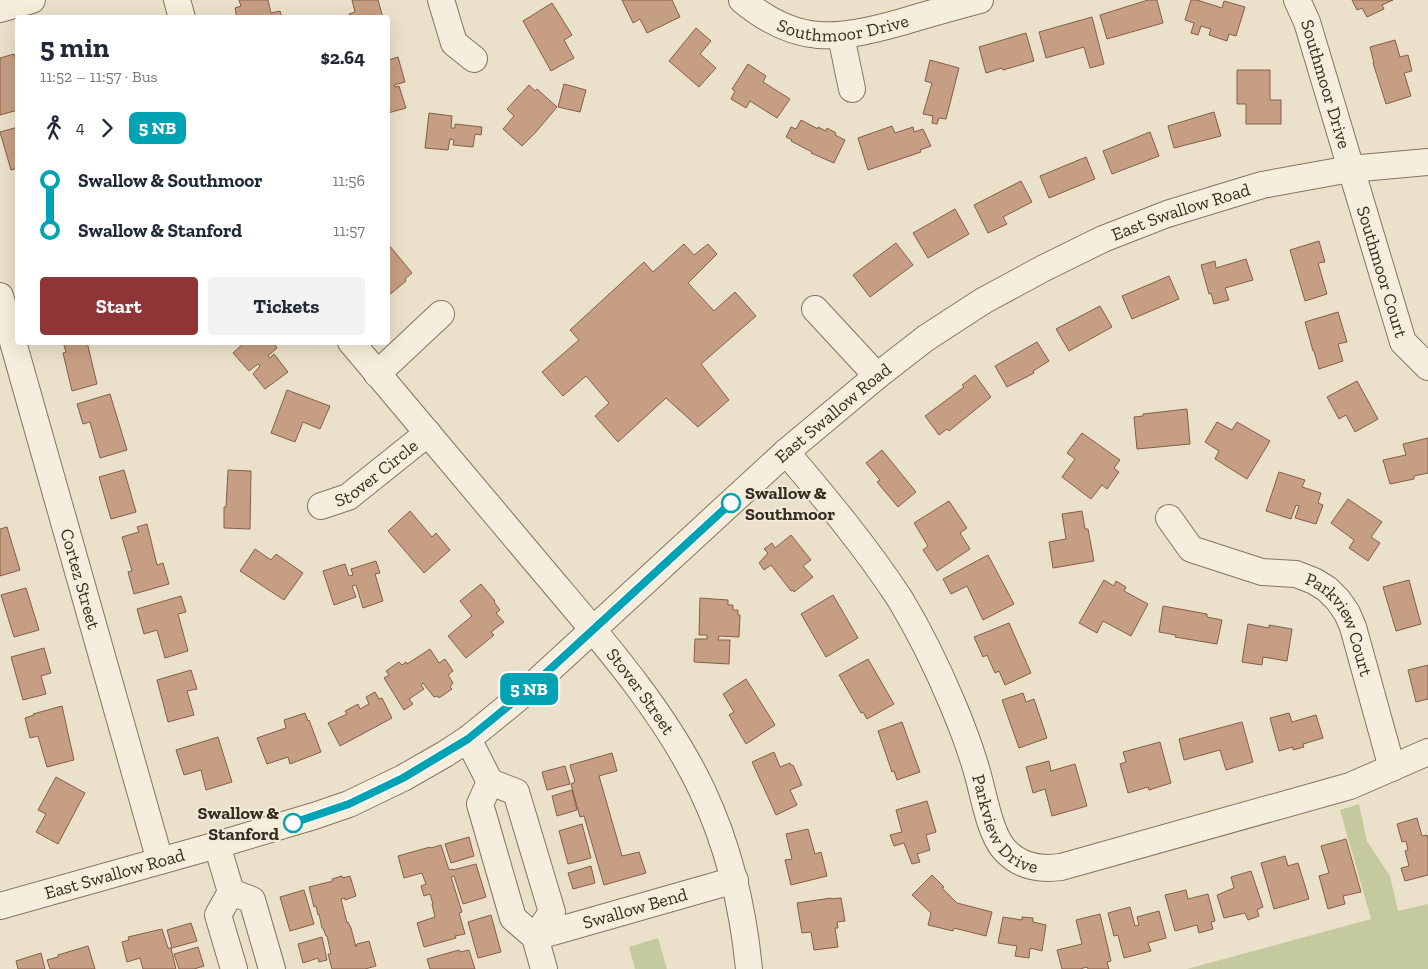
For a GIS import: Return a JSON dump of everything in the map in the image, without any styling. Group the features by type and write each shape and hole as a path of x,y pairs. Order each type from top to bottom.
{"street":[{"path":"0,9 32,0"},
{"path":"177,0 181,15"},
{"path":"442,0 454,43 474,59"},
{"name":"Southmoor Drive","path":"742,0 773,22 813,35 841,36 865,32 980,0"},
{"name":"Southmoor Drive","path":"1297,0 1307,22 1350,169"},
{"path":"841,36 852,88"},
{"name":"East Swallow Road","path":"0,906 217,845 349,804 403,778 468,739 522,695 786,452 876,376 926,338 983,301 1044,268 1103,239 1167,214 1262,185 1350,169 1428,162"},
{"name":"Southmoor Court","path":"1350,169 1403,342 1428,367"},
{"name":"Cortez Street","path":"0,296 160,860"},
{"path":"815,309 876,376"},
{"path":"377,374 441,314"},
{"name":"Stover Street","path":"353,345 593,630 649,703 678,745 702,790 722,837 735,880 745,927 749,969"},
{"name":"Stover Circle","path":"321,506 348,497 428,434"},
{"name":"Parkview Drive","path":"786,452 831,504 900,600 928,651 953,705 975,764 995,834 1003,848 1015,859 1037,868 1061,867 1350,786 1428,752"},
{"name":"Parkview Court","path":"1169,518 1191,549 1262,572 1296,574 1314,581 1327,589 1338,600 1347,613 1353,627 1392,768"},
{"path":"468,739 490,782 516,792 552,912 535,937"},
{"path":"490,782 480,804 513,918 535,937 544,969"},
{"path":"217,845 231,892 218,915 234,969"},
{"name":"Swallow Bend","path":"535,937 735,880"},
{"path":"231,892 252,900 272,969"}],"green space":[{"path":"1359,804 1367,841 1390,876 1398,911 1428,904 1428,969 1187,969 1371,919 1340,810"},
{"path":"658,938 667,969 635,969 629,947"}],"building":[{"path":"239,0 268,0 271,13 280,11 281,15 236,15 235,8 241,6"},
{"path":"352,0 378,0 382,15 349,15 355,12"},
{"path":"622,0 672,0 680,17 647,33 640,19 633,23"},
{"path":"1148,0 1157,0 1163,23 1107,39 1100,15"},
{"path":"1191,0 1222,8 1224,1 1245,7 1236,36 1229,34 1227,41 1209,35 1211,29 1201,26 1198,35 1191,33 1194,23 1185,20"},
{"path":"1352,0 1393,0 1382,5 1384,9 1367,17 1362,8 1357,10"},
{"path":"552,3 572,35 564,40 574,58 551,71 523,21"},
{"path":"1092,17 1104,64 1090,68 1084,47 1046,58 1039,32"},
{"path":"696,28 711,41 700,54 716,68 699,87 669,61"},
{"path":"1026,33 1034,61 986,73 979,47"},
{"path":"1395,40 1400,57 1408,55 1412,71 1404,73 1411,96 1386,104 1370,47"},
{"path":"14,54 15,57 15,111 0,115 0,58"},
{"path":"398,57 405,82 394,85 395,87 399,86 406,108 390,112 390,59"},
{"path":"930,60 959,68 946,119 939,118 937,124 932,123 933,116 923,114 932,83 925,81"},
{"path":"748,64 766,76 763,82 790,99 777,118 750,101 746,108 731,99 735,91 732,89"},
{"path":"1237,70 1270,70 1270,100 1281,100 1281,124 1246,124 1246,104 1237,104"},
{"path":"564,84 586,90 580,112 558,107"},
{"path":"529,85 535,91 537,89 557,107 522,146 503,129 514,116 507,109"},
{"path":"1214,112 1221,136 1174,148 1168,126"},
{"path":"429,113 452,116 451,128 455,128 455,124 482,127 481,135 475,134 473,147 453,145 454,140 450,139 448,150 425,148"},
{"path":"801,120 818,129 818,127 826,131 827,128 845,140 834,163 811,153 786,137 791,127 796,129"},
{"path":"892,126 895,133 913,127 914,132 923,129 931,146 920,150 921,152 868,170 858,138"},
{"path":"15,128 15,169 11,170 0,132"},
{"path":"1150,132 1159,156 1112,174 1103,151"},
{"path":"1086,157 1095,179 1049,198 1040,176"},
{"path":"1021,181 1032,202 1003,217 1007,224 988,233 974,205"},
{"path":"955,209 969,234 928,258 913,233"},
{"path":"1319,241 1325,262 1318,263 1327,294 1305,301 1290,250"},
{"path":"896,243 913,265 870,297 853,275"},
{"path":"684,244 694,255 708,244 717,254 688,283 714,311 735,292 756,316 701,364 729,400 698,427 666,398 618,442 595,416 609,403 586,376 563,396 542,372 579,340 570,330 644,262 653,272"},
{"path":"390,246 412,273 405,279 406,281 390,294"},
{"path":"1246,259 1253,280 1225,288 1229,300 1214,304 1211,293 1209,294 1201,265 1215,261 1216,268"},
{"path":"1169,276 1179,299 1132,319 1122,296"},
{"path":"1100,306 1112,327 1069,351 1056,329"},
{"path":"1338,312 1347,342 1338,344 1343,361 1319,369 1305,322"},
{"path":"1037,342 1049,361 1033,371 1034,373 1007,387 995,366"},
{"path":"64,345 88,345 97,384 72,391 63,353 66,352"},
{"path":"242,345 275,345 277,348 268,356 270,358 274,354 288,372 265,389 253,374 260,366 258,364 249,371 233,353"},
{"path":"975,375 991,397 949,431 947,429 939,435 925,416 964,387 962,385"},
{"path":"1357,381 1378,419 1355,432 1346,415 1339,419 1327,397"},
{"path":"287,390 330,406 320,429 303,422 295,442 271,433"},
{"path":"110,394 127,450 100,458 90,422 83,424 77,404"},
{"path":"1187,409 1190,444 1137,449 1134,417 1143,416 1143,414"},
{"path":"1217,422 1232,430 1237,422 1270,441 1247,479 1215,459 1219,451 1205,442"},
{"path":"1082,433 1120,460 1114,468 1119,472 1107,489 1102,485 1091,499 1062,477 1075,459 1067,453"},
{"path":"1428,438 1428,473 1414,476 1414,479 1390,484 1383,460 1406,455 1403,444"},
{"path":"882,450 916,492 898,507 877,482 880,480 866,463"},
{"path":"124,470 136,512 111,519 99,477"},
{"path":"228,470 251,471 250,529 224,528"},
{"path":"1279,472 1305,480 1302,487 1321,493 1318,503 1323,505 1316,524 1295,518 1299,506 1296,505 1291,519 1266,511"},
{"path":"1348,499 1382,522 1371,537 1380,543 1368,561 1349,548 1354,540 1331,523"},
{"path":"949,501 967,528 960,533 970,549 937,571 923,550 928,546 914,523"},
{"path":"410,511 432,537 436,533 450,550 424,573 388,531"},
{"path":"1082,511 1085,529 1088,529 1094,561 1053,568 1049,542 1066,539 1062,514"},
{"path":"147,524 157,565 163,563 169,584 134,594 128,572 132,571 122,537 139,532 137,527"},
{"path":"7,527 20,570 0,576 0,529"},
{"path":"791,535 811,560 803,566 813,577 794,592 793,590 791,591 771,565 764,570 759,563 768,553 764,549 772,543 775,548"},
{"path":"255,549 271,560 276,554 303,573 284,600 240,571"},
{"path":"988,555 1014,604 983,620 967,586 951,594 943,579"},
{"path":"376,561 380,573 375,574 383,601 363,608 356,585 352,586 356,597 334,605 323,571 345,564 349,576 353,575 351,569"},
{"path":"1104,580 1114,586 1116,581 1126,587 1124,591 1148,604 1131,636 1103,621 1097,633 1079,623"},
{"path":"1409,580 1421,624 1396,631 1383,587"},
{"path":"481,584 495,601 500,610 496,613 504,622 491,632 494,635 466,658 448,636 472,616 460,601"},
{"path":"26,588 39,630 14,637 1,595"},
{"path":"833,595 858,638 826,657 801,614"},
{"path":"181,596 186,612 178,614 188,651 165,658 157,630 144,634 137,609"},
{"path":"700,598 728,600 728,605 733,605 733,610 738,610 738,615 740,615 739,637 719,636 718,640 730,640 729,664 694,662 695,639 707,639 707,635 699,635"},
{"path":"1163,606 1207,614 1207,617 1222,620 1217,644 1175,637 1176,635 1159,632"},
{"path":"1009,623 1031,673 1005,685 999,671 995,673 987,655 983,657 974,637"},
{"path":"1248,624 1269,628 1269,625 1292,629 1287,661 1263,657 1262,665 1242,662"},
{"path":"44,648 51,673 41,676 46,694 23,700 11,657"},
{"path":"430,649 439,663 445,659 453,671 448,675 453,683 450,687 452,689 439,698 438,696 434,697 423,683 421,685 424,689 409,699 413,704 404,710 384,678 389,675 386,671 399,662 402,665 406,662 407,664"},
{"path":"868,659 894,704 867,719 863,712 861,713 839,675"},
{"path":"1428,665 1428,699 1416,702 1408,670"},
{"path":"191,670 197,689 187,691 194,715 168,722 157,680"},
{"path":"746,679 775,725 746,744 729,715 734,712 723,694"},
{"path":"375,692 379,699 382,698 392,718 340,746 328,723 347,714 345,711 358,704 360,709 369,704 366,697"},
{"path":"1023,693 1026,702 1034,699 1047,738 1019,748 1002,700"},
{"path":"62,706 74,760 47,767 38,736 30,738 25,718"},
{"path":"305,713 321,752 290,764 288,757 267,764 257,738 286,728 284,720"},
{"path":"1289,713 1292,722 1316,715 1323,738 1303,744 1304,747 1293,750 1293,747 1279,751 1270,718"},
{"path":"902,722 920,772 897,780 894,771 892,772 878,731"},
{"path":"1242,722 1253,762 1226,770 1220,750 1184,760 1179,739"},
{"path":"218,737 232,782 206,790 201,770 184,775 176,750"},
{"path":"1160,742 1171,783 1149,790 1148,787 1128,793 1120,764 1126,762 1123,752"},
{"path":"774,752 780,767 790,763 793,765 802,785 790,790 797,805 776,815 752,762"},
{"path":"612,753 617,771 599,776 622,856 639,852 646,873 604,885 584,816 580,817 571,784 575,782 570,765"},
{"path":"1049,761 1051,771 1075,764 1087,806 1052,816 1045,789 1033,793 1026,767"},
{"path":"565,766 570,784 547,790 542,772"},
{"path":"56,777 85,793 58,844 36,832 46,814 38,810"},
{"path":"572,790 577,810 557,816 552,796"},
{"path":"927,801 936,832 926,835 930,850 917,854 920,862 912,864 904,843 894,846 890,835 902,832 896,810"},
{"path":"1417,818 1422,836 1427,835 1428,838 1428,875 1405,881 1401,868 1409,866 1405,851 1408,850 1406,841 1402,842 1397,824"},
{"path":"582,824 591,858 568,864 559,831"},
{"path":"808,829 815,854 821,852 827,876 791,885 785,860 792,859 786,834"},
{"path":"469,837 474,856 451,863 445,844"},
{"path":"1346,839 1361,892 1343,896 1345,904 1328,909 1319,876 1329,873 1321,846"},
{"path":"441,845 449,870 476,864 486,897 463,904 454,876 451,877 462,912 459,913 465,934 424,947 417,923 435,917 433,904 430,894 424,896 421,886 426,884 422,873 404,878 398,856"},
{"path":"1285,856 1288,866 1298,863 1309,899 1274,909 1261,863"},
{"path":"591,866 595,883 573,889 568,873"},
{"path":"1251,871 1263,907 1257,910 1259,916 1248,920 1245,913 1224,918 1217,895 1234,888 1231,877"},
{"path":"932,875 957,903 992,912 986,936 954,928 953,931 928,925 931,913 912,895"},
{"path":"342,876 343,878 350,876 356,896 345,900 345,898 341,899 356,947 357,944 369,941 376,966 365,969 332,969 328,954 331,954 327,936 322,928 316,906 314,907 309,887 333,881 332,879"},
{"path":"304,890 314,924 290,931 280,897"},
{"path":"1186,890 1188,899 1208,894 1215,921 1211,922 1213,929 1199,933 1197,925 1175,931 1165,895"},
{"path":"841,898 845,921 837,922 838,928 835,928 838,947 814,950 811,932 802,933 797,903"},
{"path":"1130,907 1135,926 1139,925 1137,917 1159,911 1166,938 1148,943 1151,951 1124,958 1118,935 1114,936 1108,913"},
{"path":"1100,914 1111,961 1107,962 1109,969 1088,969 1087,967 1062,969 1057,950 1082,944 1076,920"},
{"path":"491,915 501,952 478,958 468,922"},
{"path":"1003,917 1022,920 1022,917 1033,918 1033,922 1046,925 1042,951 1030,948 1029,958 1015,956 1017,946 998,943"},
{"path":"191,923 197,941 172,948 167,930"},
{"path":"162,929 168,948 171,948 176,969 143,969 140,958 127,962 122,942 129,940 128,937"},
{"path":"322,937 327,960 319,962 318,958 303,963 298,944"},
{"path":"88,946 95,969 50,969 47,960"},
{"path":"198,947 204,966 194,969 179,969 174,954"},
{"path":"459,950 460,952 469,950 475,969 430,969 427,959"},
{"path":"41,953 45,969 18,969 16,961"}],"bus line":[{"path":"293,823 349,804 403,778 468,739 522,695 669,562 731,503"}],"place":[{"name":"Swallow & Southmoor","path":"731,503"},
{"name":"Swallow & Stanford","path":"293,823"}]}
